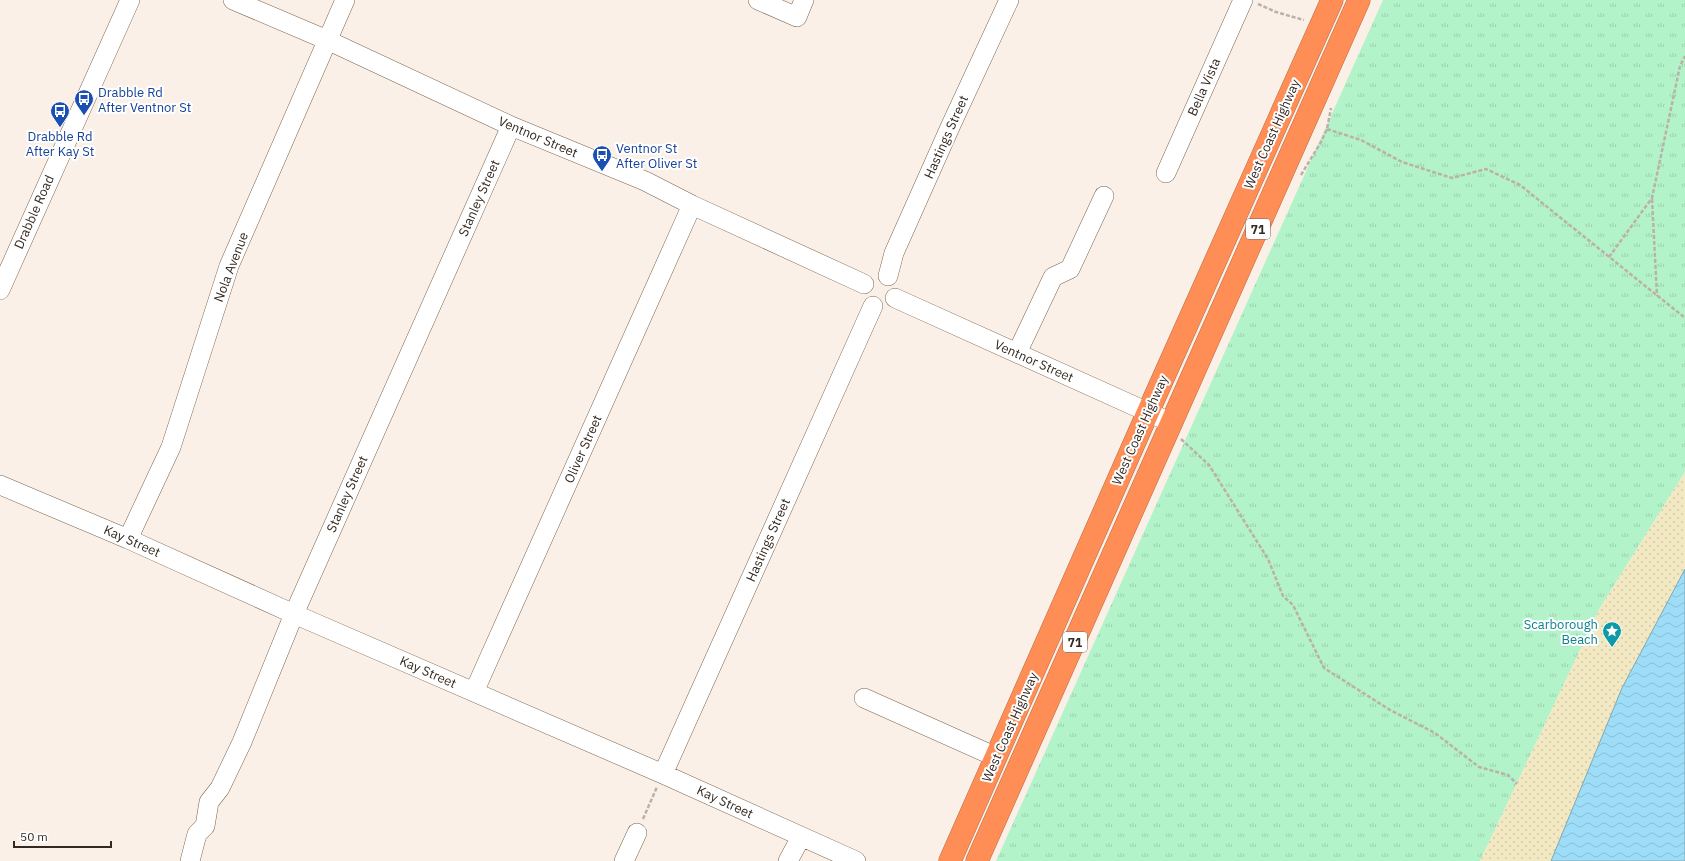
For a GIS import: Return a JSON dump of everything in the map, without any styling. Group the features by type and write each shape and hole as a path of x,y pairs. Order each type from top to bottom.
{"highway":[{"name":"West Coast Highway","path":"950,861 1332,0"},
{"name":"West Coast Highway","path":"978,861 1177,431 1309,113 1359,0"},
{"path":"1275,128 1296,108 1309,113"},
{"path":"966,826 988,838"}],"street":[{"name":"Ventnor Street","path":"234,0 327,40 511,126 645,182 864,284"},
{"name":"Nola Avenue","path":"128,539 171,447 230,266 345,0"},
{"path":"758,0 797,17 804,0"},
{"name":"Hastings Street","path":"888,276 894,253 1009,0"},
{"name":"Drabble Road","path":"0,290 128,1"},
{"name":"Bella Vista","path":"1166,174 1248,2"},
{"name":"Stanley Street","path":"190,861 193,856 197,834 205,826 209,802 220,788 242,742 294,614 511,126"},
{"path":"1017,353 1053,277 1070,269 1104,196"},
{"name":"Oliver Street","path":"474,692 692,205"},
{"path":"876,274 888,276 893,279 896,286 895,298 890,304 882,307 873,306 864,298 862,292 864,284 867,279 876,274"},
{"name":"Ventnor Street","path":"895,298 1148,412 1177,431"},
{"name":"Hastings Street","path":"663,774 873,306"},
{"name":"Kay Street","path":"0,485 128,539 294,614 663,774 856,861"},
{"path":"864,698 996,757"},
{"path":"624,861 637,832"},
{"path":"788,861 801,837"}],"path":[{"path":"1248,2 1306,21"},
{"path":"1657,296 1652,198 1680,66 1685,56"},
{"path":"1327,129 1361,140 1402,162 1452,178 1486,169 1520,185 1685,318"},
{"path":"1609,257 1652,198"},
{"path":"1177,431 1209,465 1263,552 1283,596 1293,605 1324,668 1390,710 1435,733 1479,767 1508,775 1517,784"},
{"path":"637,832 663,774"}],"green space":[{"path":"1383,0 1685,0 1685,472 1600,608 1480,861 996,861"}],"sand":[{"name":"Scarborough Beach","path":"1685,472 1685,569 1622,688 1551,861 1480,861 1600,608"}],"water":[{"path":"1685,569 1685,861 1551,861 1622,688"}],"place":[{"name":"Drabble Rd After Ventnor St","path":"84,116"},
{"name":"Drabble Rd After Kay St","path":"60,128"},
{"name":"Ventnor St After Oliver St","path":"602,172"},
{"name":"Scarborough Beach","path":"1612,648"}]}
